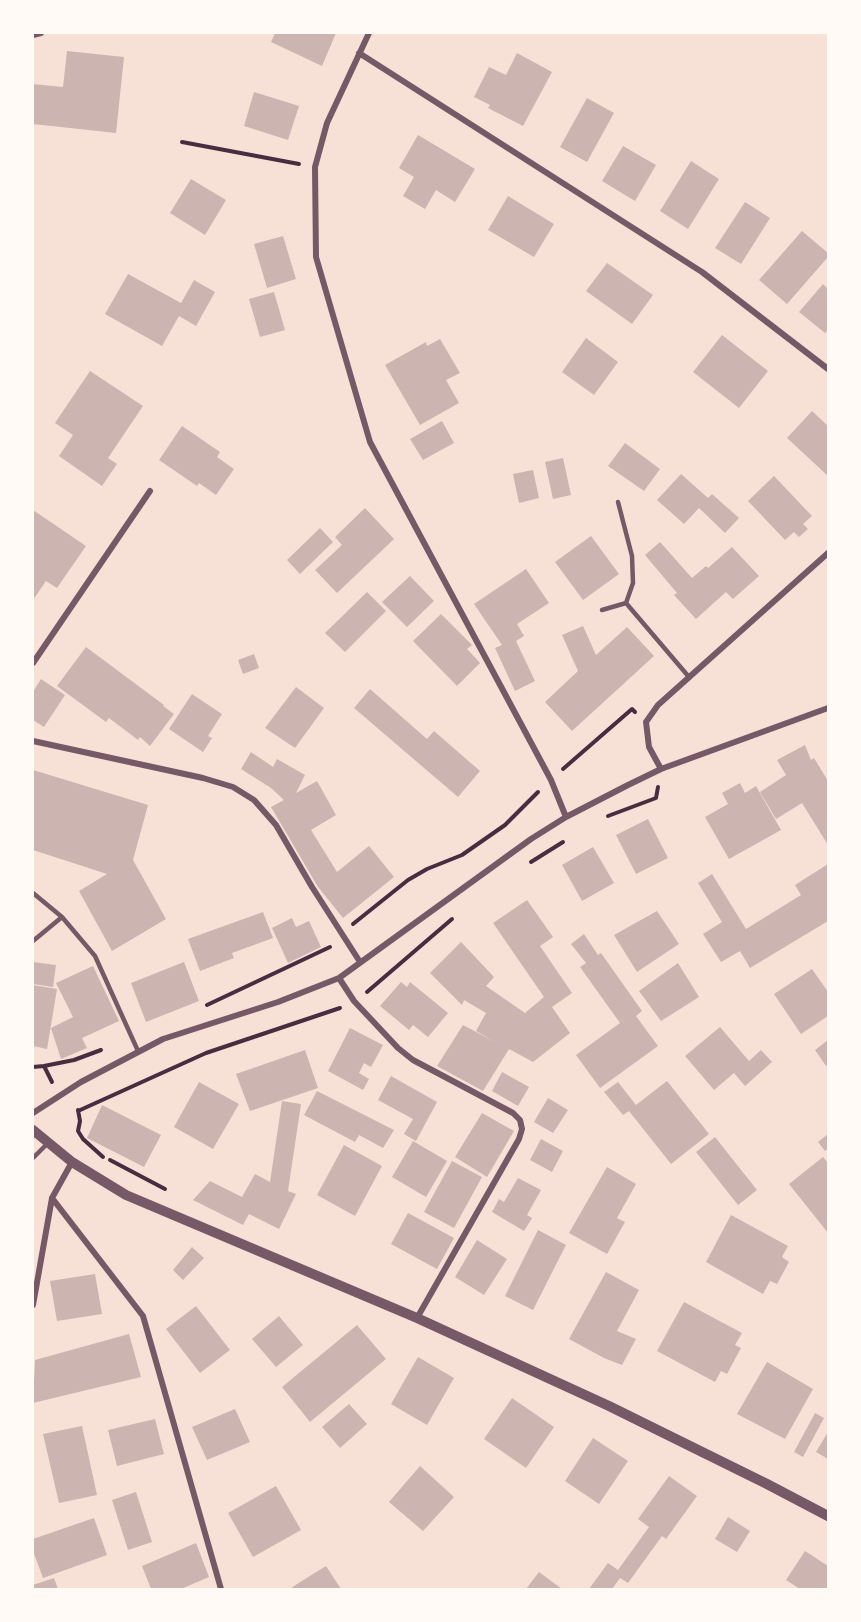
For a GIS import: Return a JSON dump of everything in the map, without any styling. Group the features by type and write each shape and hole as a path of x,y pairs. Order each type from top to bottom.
{"street":[{"path":"33,35 41,33"},
{"path":"369,33 327,123 315,167 316,257 370,442 551,780 566,817"},
{"path":"359,52 702,272 828,369"},
{"path":"33,663 150,491"},
{"path":"661,769 649,747 646,722 658,705 828,553"},
{"path":"33,1113 138,1051 163,1039 278,1002 339,978 531,839 566,817 661,769 828,708"},
{"path":"33,741 203,778 233,787 254,801 276,825 360,962"},
{"path":"339,978 354,1001 398,1048 413,1060 513,1113 520,1120 522,1129 519,1139 417,1317"},
{"path":"33,1130 72,1162 126,1195 417,1317 609,1406 828,1516"},
{"path":"33,1305 51,1198 72,1162"},
{"path":"51,1198 143,1316 221,1589"}],"lane":[{"path":"618,502 632,556 633,583 626,603"},
{"path":"602,610 626,603"},
{"path":"626,603 689,677"},
{"path":"33,893 62,917 95,956 138,1051"},
{"path":"33,941 62,917"},
{"path":"33,1158 48,1143"}],"path":[{"path":"182,142 315,167"},
{"path":"203,1007 331,947 354,923 408,880 427,869 462,855 505,825 551,780 632,709 646,722"},
{"path":"33,1067 82,1057 132,1037"},
{"path":"44,1066 54,1086 78,1111 80,1121 78,1131 83,1139 105,1158 171,1192"}],"building":[{"path":"275,33 336,33 322,66 271,42"},
{"path":"67,51 124,57 116,133 33,124 33,84 63,87"},
{"path":"517,53 552,72 523,126 488,108 490,105 474,97 489,67 506,75"},
{"path":"254,92 299,106 288,140 244,126"},
{"path":"587,98 614,113 587,162 560,147"},
{"path":"418,135 475,169 455,202 436,190 425,209 403,196 414,177 399,168"},
{"path":"623,146 656,165 635,201 602,181"},
{"path":"691,161 719,179 688,229 660,211"},
{"path":"191,179 226,200 205,235 170,213"},
{"path":"508,196 554,224 534,257 488,230"},
{"path":"745,202 770,218 741,264 715,248"},
{"path":"802,231 828,253 828,257 787,304 759,280"},
{"path":"283,236 296,279 267,288 254,244"},
{"path":"607,263 653,295 632,324 586,291"},
{"path":"128,274 181,303 194,280 215,292 196,326 179,316 162,346 105,314"},
{"path":"823,284 828,289 828,330 825,333 799,312"},
{"path":"274,292 285,330 260,337 249,299"},
{"path":"722,335 768,371 739,408 693,372"},
{"path":"586,338 618,362 594,395 562,372"},
{"path":"440,339 460,373 446,380 459,403 420,425 385,365 426,342 427,346"},
{"path":"90,371 143,406 108,458 117,464 102,486 59,456 73,435 55,423"},
{"path":"812,411 828,426 828,476 787,438"},
{"path":"442,421 454,443 423,460 410,439"},
{"path":"182,426 220,452 217,457 234,469 216,495 199,483 197,486 159,460"},
{"path":"625,443 660,469 644,491 608,466"},
{"path":"563,458 571,495 553,499 545,462"},
{"path":"533,470 539,498 519,503 513,474"},
{"path":"681,474 708,498 712,494 739,518 725,533 699,508 684,524 657,500"},
{"path":"774,476 812,516 803,524 808,529 799,537 794,532 785,540 748,501"},
{"path":"365,508 394,539 337,593 315,570 342,545 335,537"},
{"path":"33,510 86,546 57,588 46,581 33,600"},
{"path":"320,528 333,542 300,574 287,560"},
{"path":"591,536 619,574 583,600 555,562"},
{"path":"660,542 692,578 706,566 708,568 732,547 759,576 733,599 726,592 696,619 674,595 677,593 645,555"},
{"path":"526,569 549,603 517,624 524,636 516,641 535,681 515,691 495,648 502,645 474,604"},
{"path":"410,576 434,601 407,627 382,602"},
{"path":"367,592 386,611 345,652 325,633"},
{"path":"441,614 472,645 467,649 480,663 457,686 413,641"},
{"path":"583,626 596,655 627,627 654,656 572,731 545,702 578,671 562,635"},
{"path":"86,647 174,714 150,746 140,737 138,740 109,718 106,722 57,686"},
{"path":"254,654 259,668 243,674 238,660"},
{"path":"41,679 65,695 44,727 33,720 33,692"},
{"path":"296,687 324,708 295,748 265,728"},
{"path":"370,689 427,739 434,731 480,771 458,797 354,708"},
{"path":"192,694 222,714 208,736 212,738 203,752 169,729"},
{"path":"805,745 811,760 814,758 828,781 828,845 802,803 776,819 760,792 786,775 777,760"},
{"path":"251,752 273,767 277,759 305,775 296,793 317,781 336,815 311,830 337,872 369,846 394,877 343,918 318,887 271,807 284,800 271,788 241,769"},
{"path":"33,770 148,805 133,860 166,919 112,951 79,891 107,874 33,850"},
{"path":"740,783 745,793 756,786 781,830 729,859 705,817 728,804 722,793"},
{"path":"648,819 668,858 636,874 616,835"},
{"path":"593,847 614,883 582,901 562,865"},
{"path":"828,864 828,921 750,968 740,951 721,962 703,934 722,922 698,883 712,874 746,929 801,895 795,885"},
{"path":"527,900 553,937 540,946 572,993 552,1007 570,1033 533,1062 509,1049 483,1091 437,1066 463,1025 497,1043 476,1031 486,1013 464,1000 462,1005 430,973 461,942 494,977 486,986 525,1013 544,997 493,923"},
{"path":"657,911 679,944 637,972 614,935"},
{"path":"263,912 273,938 232,953 234,958 200,971 188,939"},
{"path":"292,918 296,927 309,921 321,947 288,963 272,928"},
{"path":"584,934 598,955 601,953 642,1011 636,1016 658,1046 600,1088 576,1055 620,1023 580,967 586,963 571,944"},
{"path":"33,962 56,965 53,987 33,984"},
{"path":"184,962 199,1001 146,1022 131,983"},
{"path":"678,963 699,997 661,1021 639,991"},
{"path":"93,966 119,1021 82,1038 87,1048 61,1059 51,1028 73,1017 56,983"},
{"path":"812,969 828,992 828,1016 801,1034 774,994"},
{"path":"401,982 407,987 410,982 448,1013 428,1037 413,1025 409,1030 380,1006"},
{"path":"33,985 57,989 47,1049 33,1046"},
{"path":"720,1027 749,1061 761,1050 772,1062 745,1086 734,1073 714,1090 685,1056"},
{"path":"350,1028 383,1045 371,1067 364,1063 359,1073 369,1079 363,1090 328,1071"},
{"path":"828,1040 828,1065 826,1066 815,1050"},
{"path":"305,1050 318,1088 250,1111 236,1074"},
{"path":"502,1072 529,1087 518,1106 492,1091"},
{"path":"391,1076 437,1102 416,1141 404,1134 413,1119 378,1100"},
{"path":"667,1081 709,1134 671,1164 629,1111 623,1115 604,1092 618,1082 636,1105"},
{"path":"199,1082 239,1104 213,1149 174,1127"},
{"path":"317,1091 394,1130 383,1148 359,1135 355,1142 304,1115"},
{"path":"548,1098 568,1110 553,1133 534,1122"},
{"path":"282,1101 301,1104 288,1191 296,1194 279,1229 249,1214 243,1225 193,1200 210,1181 242,1197 255,1174 270,1182"},
{"path":"102,1105 161,1135 144,1167 87,1138"},
{"path":"482,1113 514,1131 487,1177 455,1157"},
{"path":"828,1134 828,1149 825,1151 818,1142"},
{"path":"715,1137 757,1190 738,1205 696,1152"},
{"path":"541,1139 563,1151 552,1172 530,1160"},
{"path":"413,1141 447,1161 426,1197 392,1177"},
{"path":"344,1145 382,1166 355,1216 317,1195"},
{"path":"823,1157 828,1163 828,1233 789,1184"},
{"path":"452,1161 482,1177 454,1228 424,1212"},
{"path":"607,1167 636,1184 617,1218 625,1222 607,1254 569,1233"},
{"path":"518,1178 541,1190 527,1215 532,1218 524,1231 492,1212 499,1199 504,1202"},
{"path":"408,1213 454,1238 437,1269 391,1244"},
{"path":"731,1215 788,1246 782,1257 789,1262 777,1284 770,1281 763,1294 706,1262"},
{"path":"538,1230 566,1245 533,1310 505,1296"},
{"path":"477,1240 507,1259 484,1295 455,1277"},
{"path":"192,1247 204,1258 183,1280 173,1270"},
{"path":"606,1272 639,1290 617,1331 636,1339 622,1365 569,1339"},
{"path":"95,1274 102,1314 57,1321 50,1281"},
{"path":"684,1302 742,1333 735,1345 741,1348 727,1374 721,1371 715,1382 657,1351"},
{"path":"196,1306 230,1350 200,1373 166,1329"},
{"path":"279,1316 303,1345 276,1367 252,1339"},
{"path":"357,1325 386,1359 310,1422 282,1387"},
{"path":"129,1334 141,1377 33,1403 35,1360"},
{"path":"418,1357 454,1378 427,1425 391,1404"},
{"path":"767,1362 813,1389 785,1439 737,1414"},
{"path":"512,1398 554,1427 526,1468 484,1439"},
{"path":"349,1404 367,1424 340,1448 322,1427"},
{"path":"235,1409 250,1442 207,1460 192,1427"},
{"path":"815,1413 824,1418 803,1457 794,1452"},
{"path":"155,1419 164,1454 117,1466 108,1430"},
{"path":"82,1426 97,1495 59,1503 43,1434"},
{"path":"828,1432 828,1459 816,1452"},
{"path":"593,1438 628,1461 599,1504 565,1481"},
{"path":"420,1466 454,1497 423,1531 389,1502"},
{"path":"669,1476 697,1496 666,1539 662,1536 628,1583 620,1578 612,1589 589,1589 608,1563 618,1570 649,1527 638,1519"},
{"path":"276,1486 301,1530 253,1557 228,1513"},
{"path":"136,1492 152,1542 128,1550 112,1500"},
{"path":"728,1517 750,1531 737,1552 715,1539"},
{"path":"94,1518 107,1555 43,1578 33,1551 33,1539"},
{"path":"196,1543 209,1577 181,1589 151,1589 142,1566"},
{"path":"805,1551 828,1566 828,1589 800,1589 786,1580"},
{"path":"326,1566 341,1589 290,1589 297,1584"},
{"path":"539,1572 562,1589 526,1589"},
{"path":"54,1578 58,1589 33,1589 33,1585"}]}
